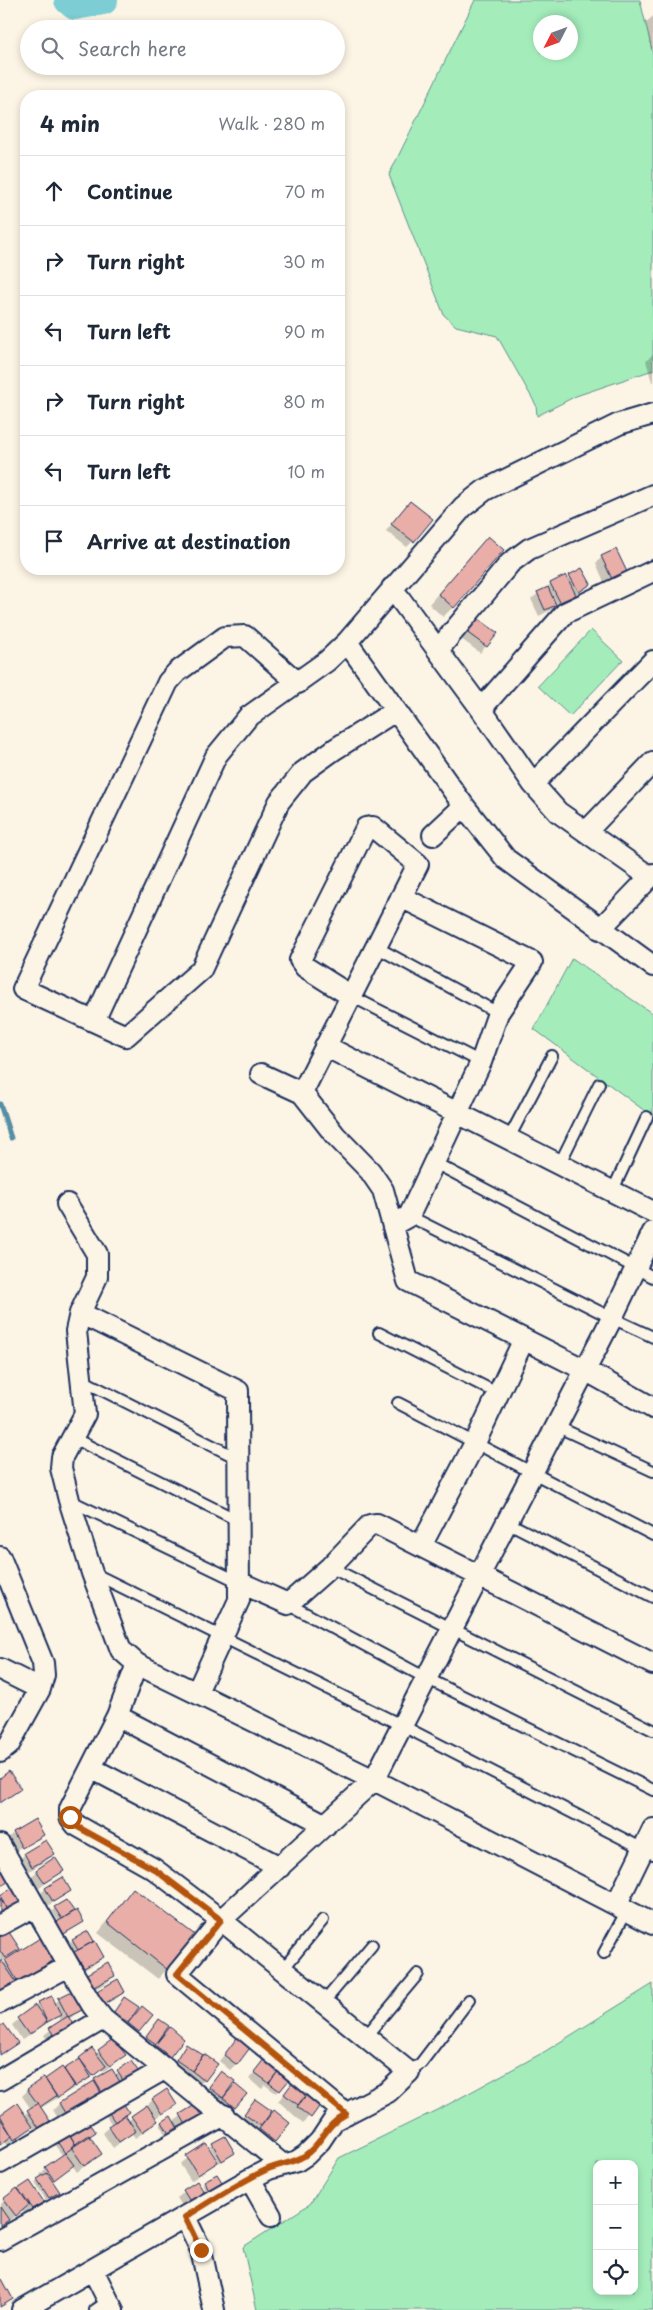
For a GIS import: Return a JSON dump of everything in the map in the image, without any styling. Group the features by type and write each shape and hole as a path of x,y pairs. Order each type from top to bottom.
{"street":[{"path":"94,1021 216,756 248,717 327,662 347,642 463,507 485,490 619,424 653,414"},
{"path":"438,650 510,563 529,549 653,495"},
{"path":"481,708 565,613 653,571"},
{"path":"392,588 481,708 533,784 558,812 652,876 600,929"},
{"path":"298,683 245,636 225,637 177,672 168,682 23,989 126,1036 201,970 279,802 303,772 395,711"},
{"path":"347,642 464,806 506,859 653,966"},
{"path":"533,784 653,661"},
{"path":"586,832 653,762"},
{"path":"433,835 464,806"},
{"path":"302,1093 418,864 373,827 369,826 366,828 300,960 305,967 351,996"},
{"path":"401,897 532,962 498,1013 481,1062 457,1114 434,1163 401,1220"},
{"path":"325,1046 653,1212"},
{"path":"261,1074 302,1093 335,1135 370,1170 401,1220 408,1281 585,1370 653,1408"},
{"path":"67,1204 98,1254 98,1277 80,1313 76,1331 84,1414 62,1457 62,1468 68,1500 92,1573 121,1650 138,1664 374,1780 653,1924"},
{"path":"346,2114 177,1974 221,1920 374,1780 450,1629 612,1318 644,1273 653,1232"},
{"path":"80,1313 238,1391 239,1600 224,1637 197,1692"},
{"path":"421,1546 475,1443 524,1339"},
{"path":"239,1582 288,1604 330,1567 370,1525 377,1524 653,1664"},
{"path":"0,1752 9,1745 40,1689 44,1675 43,1663 2,1566"},
{"path":"22,2310 250,2178 306,2155 320,2141 334,2120 388,2092 409,2072 283,1969 154,1869 76,1826 70,1817 70,1809 117,1716 138,1664"},
{"path":"0,1669 40,1689"},
{"path":"117,1716 326,1825"},
{"path":"91,1768 280,1867"},
{"path":"621,1908 648,1851 653,1829"},
{"path":"0,1845 92,2005 103,2019 166,2068 282,2164"},
{"path":"0,1925 35,1906"},
{"path":"0,2003 69,1966"},
{"path":"0,2080 103,2019"},
{"path":"0,2163 166,2068"},
{"path":"0,2240 224,2115"},
{"path":"250,2178 270,2216"},
{"path":"185,2217 201,2250 214,2310"},
{"path":"93,2270 105,2307"}],"lane":[{"path":"376,947 498,1013"},
{"path":"351,996 481,1062"},
{"path":"508,1140 552,1056"},
{"path":"559,1165 599,1084"},
{"path":"612,1192 647,1118"},
{"path":"434,1163 644,1273"},
{"path":"401,1220 653,1337"},
{"path":"379,1333 499,1394"},
{"path":"82,1380 239,1459"},
{"path":"398,1403 653,1535"},
{"path":"556,1426 653,1471"},
{"path":"72,1438 239,1520"},
{"path":"68,1500 239,1582"},
{"path":"507,1522 653,1597"},
{"path":"330,1567 653,1730"},
{"path":"92,1573 224,1637 648,1851"},
{"path":"288,1604 426,1678 653,1790"},
{"path":"604,1953 621,1908"},
{"path":"283,1969 323,1920"},
{"path":"324,2002 372,1945"},
{"path":"366,2036 418,1974"},
{"path":"409,2072 421,2063 469,2000"}],"green space":[{"path":"475,0 640,0 653,54 653,370 576,396 537,416 536,405 497,336 456,326 444,315 389,175"},
{"path":"591,630 623,660 570,716 538,686"},
{"path":"572,958 653,1014 653,1117 534,1029"},
{"path":"653,1984 653,2310 257,2310 243,2247 310,2204 339,2158 449,2104 544,2052"}],"building":[{"path":"410,501 433,519 414,542 391,524"},
{"path":"488,536 504,550 454,608 438,594"},
{"path":"616,549 627,572 612,579 601,556"},
{"path":"582,568 591,584 579,592 569,575"},
{"path":"566,575 576,595 560,602 550,583"},
{"path":"548,587 556,605 545,610 537,592"},
{"path":"476,617 498,633 487,647 465,631"},
{"path":"9,1771 21,1789 0,1803 0,1778"},
{"path":"35,1819 44,1835 22,1848 13,1832"},
{"path":"46,1840 55,1854 32,1867 24,1853"},
{"path":"55,1857 64,1871 45,1883 36,1870"},
{"path":"0,1859 12,1879 0,1887"},
{"path":"63,1877 71,1891 53,1902 45,1888"},
{"path":"17,1886 28,1908 10,1917 0,1895"},
{"path":"133,1888 195,1935 168,1970 107,1922"},
{"path":"0,1898 10,1915 0,1921"},
{"path":"66,1900 74,1911 62,1919 54,1907"},
{"path":"77,1910 84,1922 62,1935 55,1923"},
{"path":"7,1929 20,1949 5,1958 0,1951 0,1934"},
{"path":"88,1931 94,1941 78,1950 72,1940"},
{"path":"40,1938 54,1960 18,1982 5,1960"},
{"path":"95,1941 104,1957 84,1968 74,1952"},
{"path":"0,1961 2,1961 19,1986 0,1997"},
{"path":"108,1962 115,1976 92,1988 85,1975"},
{"path":"118,1979 125,1992 102,2005 95,1992"},
{"path":"76,1989 86,2008 68,2017 58,1998"},
{"path":"52,1996 61,2015 47,2022 38,2002"},
{"path":"124,1997 139,2007 128,2023 114,2012"},
{"path":"35,2005 47,2022 29,2035 17,2018"},
{"path":"142,2006 153,2015 139,2032 128,2023"},
{"path":"68,2016 77,2031 59,2043 49,2028"},
{"path":"159,2019 169,2026 156,2044 146,2037"},
{"path":"4,2024 18,2043 0,2055 0,2026"},
{"path":"170,2027 184,2039 170,2057 155,2045"},
{"path":"242,2031 255,2041 237,2065 224,2055"},
{"path":"113,2039 126,2055 110,2066 98,2050"},
{"path":"186,2044 203,2055 192,2071 176,2060"},
{"path":"92,2048 106,2066 93,2076 79,2058"},
{"path":"204,2054 218,2064 205,2081 192,2071"},
{"path":"268,2054 283,2065 269,2083 254,2072"},
{"path":"80,2059 91,2077 75,2087 64,2069"},
{"path":"131,2061 141,2075 127,2086 117,2071"},
{"path":"283,2065 294,2074 280,2091 269,2083"},
{"path":"62,2067 75,2085 58,2098 45,2079"},
{"path":"112,2069 122,2085 104,2096 94,2079"},
{"path":"221,2071 235,2081 223,2098 209,2087"},
{"path":"44,2077 56,2096 40,2107 27,2089"},
{"path":"296,2078 310,2089 298,2105 284,2094"},
{"path":"94,2081 103,2096 68,2118 59,2103"},
{"path":"235,2084 247,2094 235,2108 223,2098"},
{"path":"167,2089 177,2105 162,2114 152,2099"},
{"path":"310,2090 324,2100 311,2118 297,2107"},
{"path":"255,2099 272,2111 261,2126 244,2114"},
{"path":"121,2100 129,2112 115,2122 107,2110"},
{"path":"17,2103 33,2127 14,2140 0,2115"},
{"path":"38,2103 50,2121 39,2128 27,2110"},
{"path":"147,2105 158,2121 142,2132 131,2116"},
{"path":"195,2105 204,2121 189,2130 180,2114"},
{"path":"274,2110 290,2123 275,2142 259,2129"},
{"path":"125,2115 136,2131 119,2142 108,2126"},
{"path":"85,2116 96,2132 76,2145 66,2129"},
{"path":"171,2116 181,2134 172,2139 162,2122"},
{"path":"0,2118 12,2136 0,2145"},
{"path":"68,2132 76,2145 65,2153 56,2140"},
{"path":"89,2135 102,2154 84,2166 71,2147"},
{"path":"225,2136 235,2153 222,2161 212,2143"},
{"path":"206,2143 218,2162 198,2175 186,2156"},
{"path":"65,2153 74,2165 54,2180 45,2167"},
{"path":"47,2173 60,2192 49,2198 37,2179"},
{"path":"217,2174 227,2190 213,2198 204,2181"},
{"path":"30,2181 44,2202 32,2209 18,2189"},
{"path":"197,2181 208,2198 194,2208 183,2190"},
{"path":"17,2188 30,2204 16,2216 3,2199"},
{"path":"0,2207 9,2220 0,2226"},
{"path":"2,2279 13,2299 0,2307 0,2280"}],"waterway":[{"path":"69,0 75,5 103,0"},
{"path":"0,1104 11,1138 9,1133"}],"route":[{"path":"70,1817 76,1826 154,1869 221,1920 177,1974 346,2114 334,2120 320,2141 306,2155 250,2178 185,2217 201,2250"}]}
